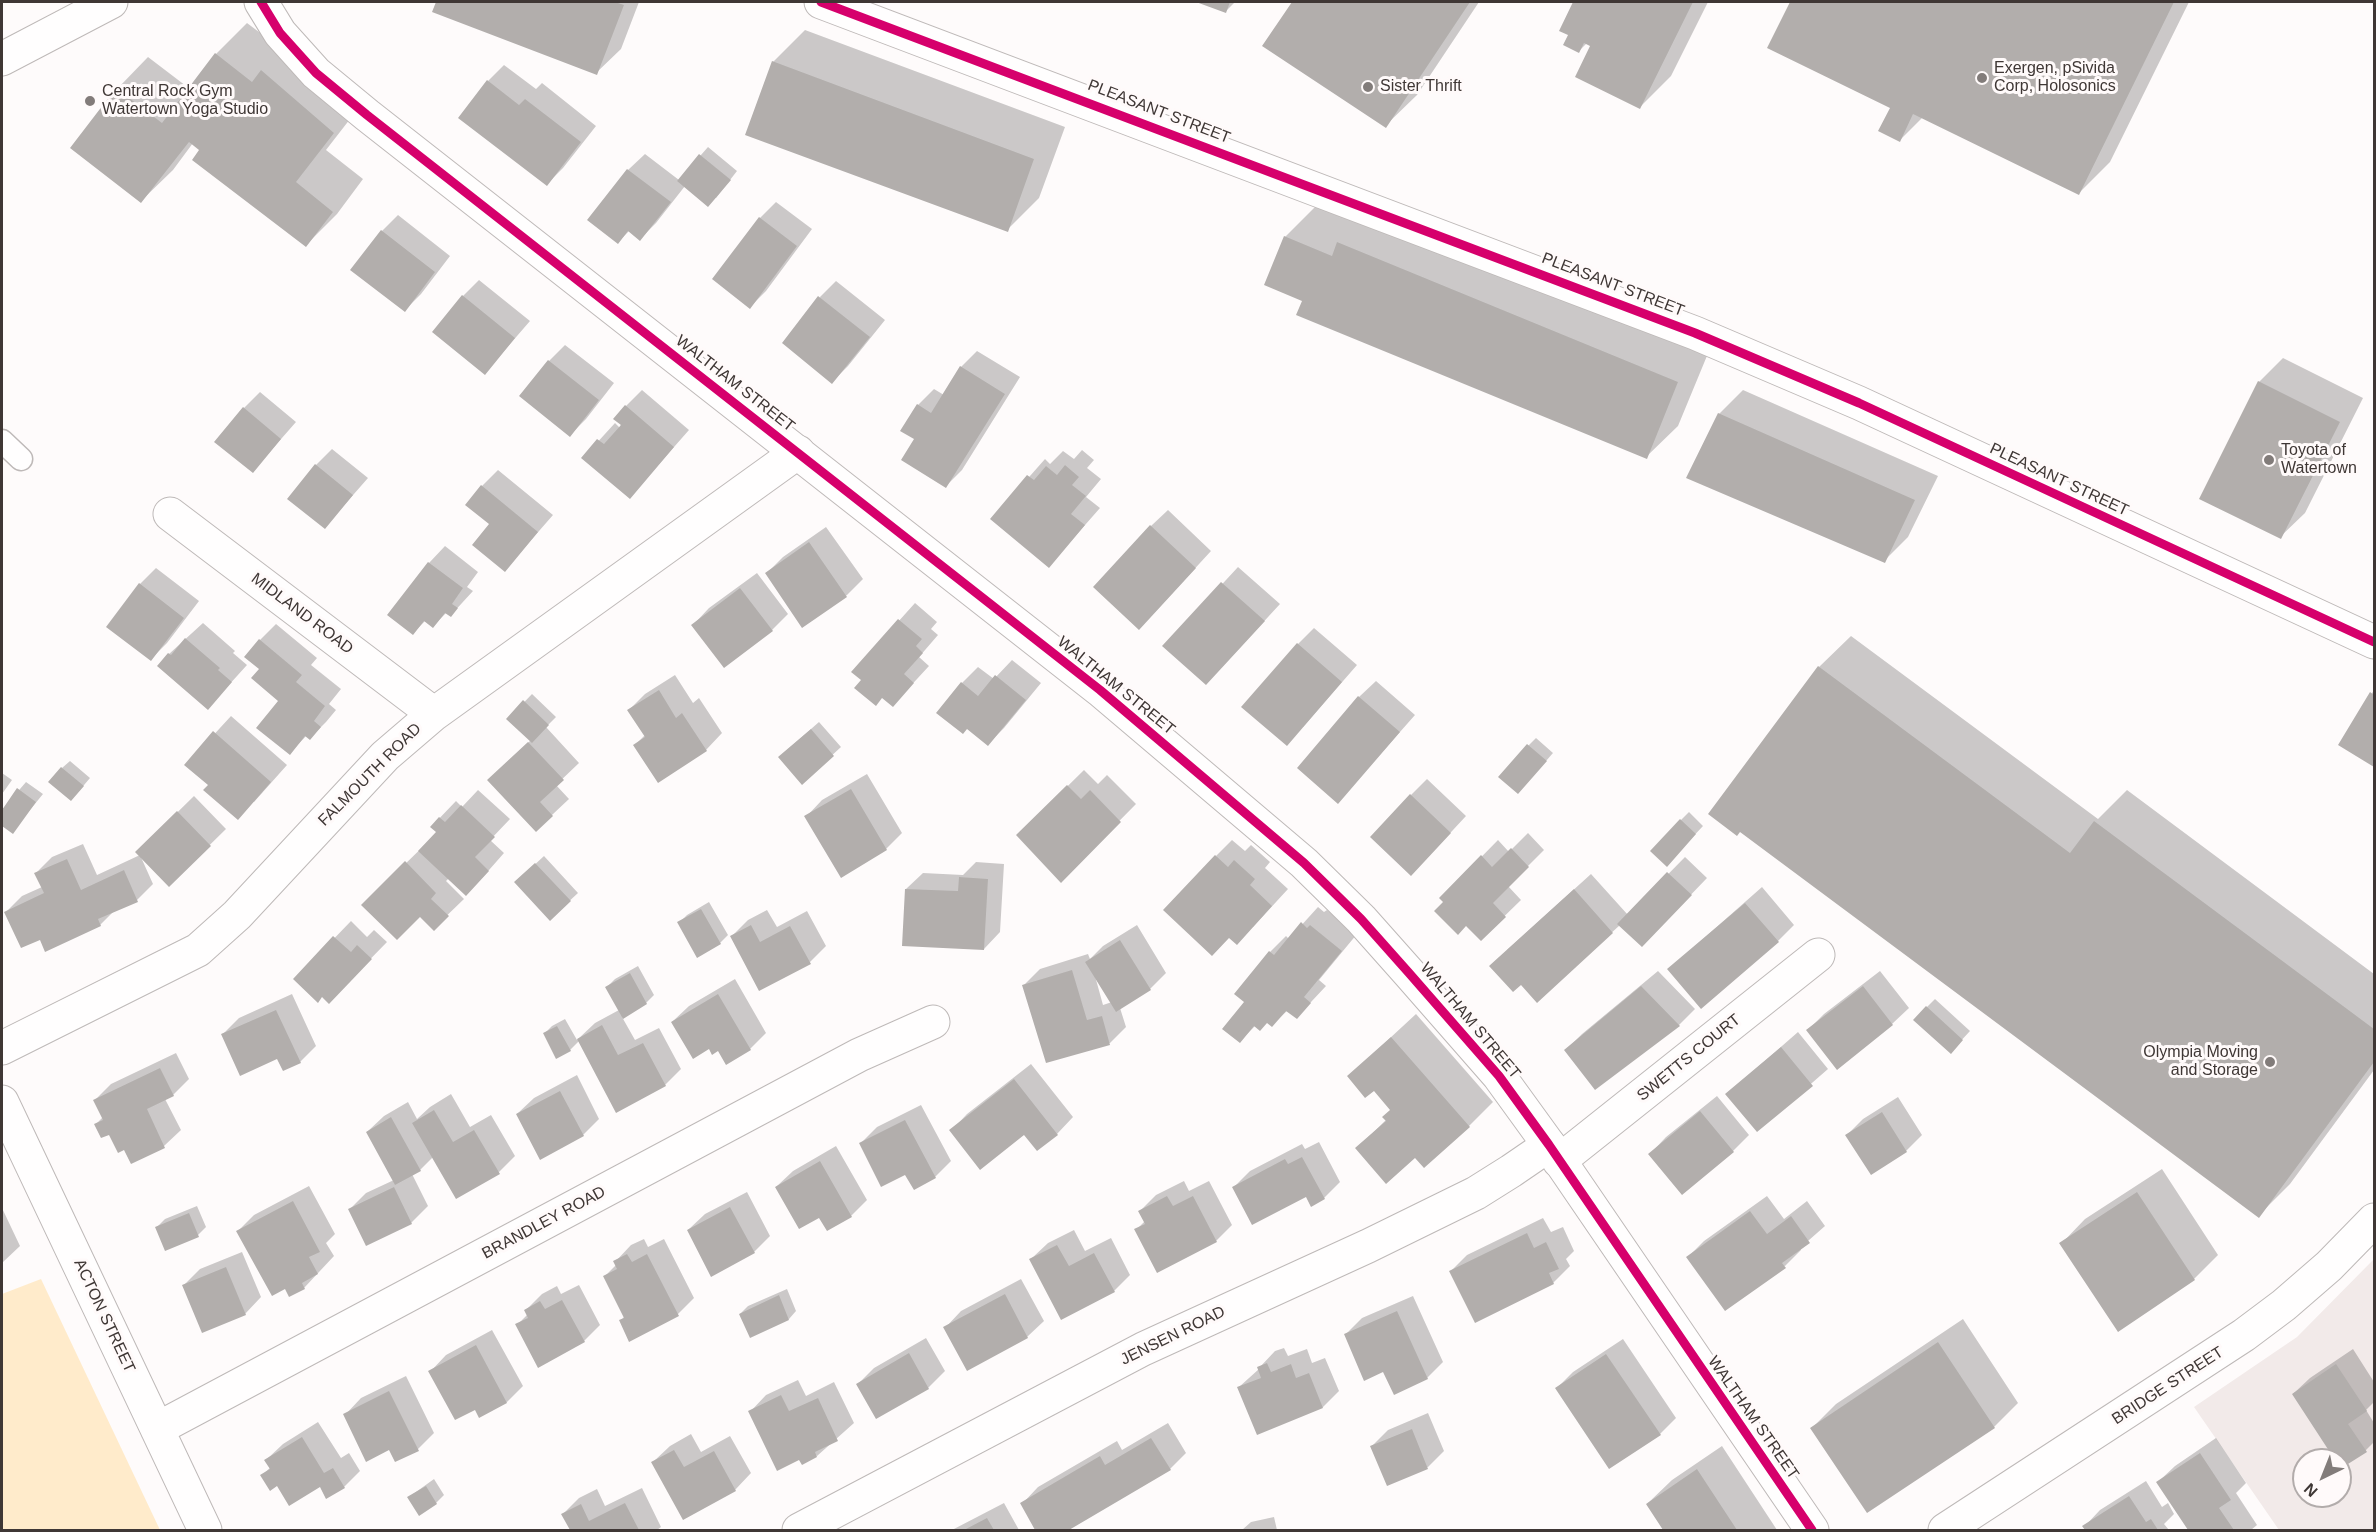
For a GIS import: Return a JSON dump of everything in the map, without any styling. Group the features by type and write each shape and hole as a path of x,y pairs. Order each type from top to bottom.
{"street":[{"path":"2,59 111,2"},
{"name":"WALTHAM STREET","path":"261,2 280,33 316,73 366,115 1100,690 1305,863 1361,919 1499,1076 1812,1530"},
{"name":"PLEASANT STREET","path":"822,2 1606,297 1715,341 1859,403 2374,642"},
{"name":"FALMOUTH ROAD","path":"2,1048 198,950 237,915 385,756 434,714 798,452"},
{"name":"MIDLAND ROAD","path":"170,514 434,714"},
{"name":"SWETTS COURT","path":"1554,1153 1818,955"},
{"name":"BRANDLEY ROAD","path":"157,1429 859,1055 933,1022"},
{"name":"ACTON STREET","path":"2,1102 205,1530"},
{"name":"JENSEN ROAD","path":"799,1530 1143,1349 1368,1246 1476,1193 1511,1171 1554,1153"},
{"name":"BRIDGE STREET","path":"1946,1530 2244,1335 2302,1289 2374,1220"}],"lane":[{"path":"2,441 21,459"}],"shaded area":[{"path":"2374,1259 2374,1530 2279,1530 2194,1407 2297,1337"},
{"path":"41,1279 160,1530 2,1530 2,1294"}],"building":[{"path":"436,2 615,2 624,5 597,75 432,12"},
{"path":"1196,2 1230,2 1226,13"},
{"name":"Sister Thrift","path":"1292,2 1470,2 1386,128 1262,46"},
{"path":"1573,2 1693,2 1640,109 1575,77 1590,46 1584,43 1579,53 1563,45 1568,35 1559,31"},
{"name":"Exergen, pSivida Corp, Holosonics","path":"1790,2 2174,2 2079,195 1913,114 1900,142 1878,131 1890,108 1767,48"},
{"path":"215,53 252,82 261,70 334,133 296,182 333,212 306,247 192,160 199,150 189,142 141,203 70,148 116,88 162,123"},
{"path":"772,61 1034,159 1008,232 745,135"},
{"path":"487,80 519,105 525,99 581,142 547,186 458,118"},
{"path":"699,154 731,180 708,207 677,181"},
{"path":"627,169 671,202 640,241 628,231 618,244 587,220"},
{"path":"759,217 797,246 750,309 712,279"},
{"path":"381,230 435,272 405,312 350,270"},
{"path":"1284,236 1332,256 1337,242 1678,382 1647,459 1296,315 1302,301 1264,285"},
{"path":"462,295 515,338 485,375 432,332"},
{"path":"818,296 870,337 832,384 782,343"},
{"path":"548,360 599,400 570,437 519,396"},
{"path":"960,366 1005,394 946,488 901,460 914,439 900,431 917,404 931,413"},
{"name":"Toyota of Watertown","path":"2258,381 2340,422 2281,539 2199,499"},
{"path":"625,405 674,447 630,499 581,458 597,439 604,444 621,425 613,419"},
{"path":"243,407 281,439 253,473 214,442"},
{"path":"1718,413 1915,500 1885,563 1686,478"},
{"path":"315,464 353,495 325,529 287,499"},
{"path":"1065,465 1079,477 1072,485 1086,496 1071,514 1085,525 1049,568 990,519 1027,475 1034,480 1046,466 1057,475"},
{"path":"481,485 538,532 505,572 472,545 489,524 465,505"},
{"path":"1150,525 1196,568 1139,630 1093,587"},
{"path":"809,542 847,597 802,628 765,573"},
{"path":"428,562 463,588 452,604 458,608 451,617 445,613 433,628 424,621 413,635 387,615"},
{"path":"1221,582 1265,621 1206,685 1162,646"},
{"path":"139,583 184,618 151,661 106,627"},
{"path":"740,588 773,631 724,668 691,625"},
{"path":"898,619 922,639 916,646 923,653 904,674 914,683 893,707 882,698 876,706 854,688 861,680 851,672"},
{"path":"185,638 220,668 218,670 232,682 208,710 157,666 168,653 171,655"},
{"path":"259,639 302,675 296,682 325,706 314,721 321,727 310,740 305,736 290,755 256,728 278,701 251,678 259,669 244,657"},
{"path":"1297,643 1342,682 1287,746 1241,707"},
{"path":"1818,666 2070,853 2094,821 2374,1029 2374,1062 2259,1218 1740,832 1737,836 1708,814"},
{"path":"995,675 1026,700 988,746 967,729 963,734 936,713 961,682 978,696"},
{"path":"659,690 676,718 682,713 707,751 658,783 633,745 645,737 627,710"},
{"path":"2370,692 2374,695 2374,767 2338,745"},
{"path":"1358,696 1400,732 1338,804 1297,768"},
{"path":"523,700 549,725 532,743 506,719"},
{"path":"811,729 834,756 802,785 778,757"},
{"path":"213,731 271,782 238,820 203,790 208,785 184,765"},
{"path":"528,742 564,780 540,802 553,816 536,832 487,780"},
{"path":"1527,744 1547,761 1518,794 1498,777"},
{"path":"61,767 84,786 71,801 48,782"},
{"path":"1067,785 1081,799 1090,790 1121,822 1061,883 1016,835"},
{"path":"17,788 36,802 13,834 2,826 2,810"},
{"path":"851,789 887,850 841,878 804,816"},
{"path":"1410,794 1451,833 1411,876 1370,837"},
{"path":"461,805 495,837 475,857 489,871 466,896 418,851 436,832 430,827 439,817 445,822"},
{"path":"177,811 211,846 169,887 135,852"},
{"path":"1680,819 1696,834 1667,867 1650,851"},
{"path":"1511,848 1529,867 1493,903 1506,917 1481,941 1466,926 1458,935 1434,911 1443,902 1439,898 1481,855 1492,867"},
{"path":"1215,855 1228,867 1234,860 1255,879 1250,885 1272,906 1237,945 1229,938 1212,956 1163,910"},
{"path":"67,859 81,890 124,870 138,902 98,919 101,926 45,952 40,940 21,948 4,912 44,893 34,873"},
{"path":"405,861 436,893 431,899 449,916 434,931 420,917 397,940 361,905"},
{"path":"535,863 571,901 550,921 514,882"},
{"path":"1667,872 1692,895 1642,947 1617,924"},
{"path":"959,877 988,879 984,950 902,946 905,889 958,891"},
{"path":"1574,889 1613,933 1537,1003 1521,985 1513,992 1489,966"},
{"path":"1745,903 1779,942 1701,1009 1667,969"},
{"path":"701,909 721,944 697,958 677,922"},
{"path":"1301,922 1307,928 1310,925 1342,951 1304,997 1311,1003 1297,1019 1286,1011 1272,1027 1267,1023 1260,1031 1254,1026 1240,1043 1222,1029 1244,1002 1234,994 1269,951 1274,955"},
{"path":"751,925 760,942 790,926 811,964 759,991 730,936"},
{"path":"333,936 351,952 357,945 372,959 329,1004 322,997 318,1003 293,979"},
{"path":"1120,940 1151,990 1116,1012 1085,962"},
{"path":"1072,970 1087,1020 1102,1016 1110,1045 1046,1063 1022,985"},
{"path":"630,973 647,1004 623,1019 605,987"},
{"path":"1641,986 1680,1026 1595,1090 1564,1050"},
{"path":"1863,986 1893,1025 1837,1070 1806,1030"},
{"path":"718,994 751,1050 726,1065 718,1051 712,1055 709,1049 693,1059 671,1022"},
{"path":"1926,1006 1963,1040 1951,1054 1913,1020"},
{"path":"276,1010 301,1063 283,1071 277,1059 240,1076 221,1034"},
{"path":"602,1025 618,1055 643,1043 666,1086 616,1113 577,1039"},
{"path":"557,1026 571,1051 556,1059 543,1033"},
{"path":"1391,1037 1470,1127 1424,1168 1415,1158 1386,1184 1355,1148 1386,1121 1382,1117 1390,1110 1374,1091 1365,1098 1347,1076"},
{"path":"1781,1047 1813,1086 1757,1132 1725,1094"},
{"path":"160,1068 174,1096 147,1109 165,1148 131,1164 124,1150 118,1153 109,1135 101,1138 94,1124 103,1120 93,1100"},
{"path":"1014,1079 1058,1135 1037,1151 1024,1135 980,1170 949,1130"},
{"path":"560,1091 584,1136 540,1160 516,1114"},
{"path":"434,1110 453,1142 474,1130 500,1174 456,1199 412,1123"},
{"path":"1700,1111 1734,1152 1682,1195 1648,1154"},
{"path":"1882,1112 1907,1152 1871,1175 1845,1135"},
{"path":"391,1117 421,1171 395,1185 366,1132"},
{"path":"905,1120 936,1178 914,1190 905,1175 881,1187 859,1143"},
{"path":"1302,1157 1325,1199 1311,1207 1306,1197 1252,1225 1232,1187 1285,1159 1288,1164"},
{"path":"820,1161 852,1217 827,1231 819,1218 799,1229 775,1187"},
{"path":"394,1187 412,1224 366,1246 348,1209"},
{"path":"2137,1192 2195,1280 2118,1332 2059,1243"},
{"path":"1167,1196 1173,1206 1193,1196 1217,1242 1157,1273 1134,1229 1145,1224 1138,1211"},
{"path":"293,1201 320,1252 309,1257 318,1274 302,1283 305,1289 289,1297 285,1289 272,1296 236,1231"},
{"path":"730,1207 755,1253 711,1277 687,1230"},
{"path":"1750,1211 1767,1234 1791,1216 1810,1243 1782,1263 1786,1268 1725,1311 1686,1257"},
{"path":"189,1213 199,1237 165,1251 155,1227"},
{"path":"1527,1233 1534,1248 1546,1242 1559,1269 1549,1273 1554,1284 1475,1323 1449,1271"},
{"path":"1057,1245 1069,1266 1094,1253 1115,1292 1061,1320 1029,1259"},
{"path":"627,1254 632,1262 647,1254 679,1316 629,1342 619,1320 624,1318 603,1276 617,1269 613,1261"},
{"path":"226,1267 246,1315 202,1333 182,1285"},
{"path":"1005,1294 1028,1338 967,1371 943,1327"},
{"path":"779,1295 789,1320 750,1338 739,1314"},
{"path":"562,1300 585,1342 538,1368 515,1324 528,1318 524,1310 540,1301 545,1309"},
{"path":"1397,1311 1428,1379 1394,1395 1383,1372 1364,1381 1344,1334"},
{"path":"1938,1342 1995,1428 1867,1513 1810,1428"},
{"path":"476,1345 507,1403 479,1418 475,1410 455,1420 428,1371"},
{"path":"909,1353 929,1389 876,1419 856,1384"},
{"path":"1606,1354 1661,1435 1609,1469 1555,1388"},
{"path":"1267,1363 1271,1372 1291,1364 1296,1378 1309,1373 1323,1408 1257,1435 1237,1387 1261,1378 1257,1367"},
{"path":"2336,1364 2367,1411 2348,1424 2367,1452 2352,1461 2352,1448 2327,1448 2292,1394"},
{"path":"389,1391 419,1451 395,1462 389,1450 366,1462 343,1414"},
{"path":"781,1395 789,1411 818,1398 838,1441 815,1452 817,1457 802,1465 799,1460 777,1471 748,1411"},
{"path":"1412,1429 1428,1469 1387,1486 1370,1446"},
{"path":"302,1437 324,1473 333,1468 345,1488 326,1499 320,1487 289,1506 277,1486 270,1491 260,1475 270,1469 264,1460"},
{"path":"1151,1438 1171,1470 1069,1530 1035,1530 1020,1503 1100,1456 1105,1465"},
{"path":"674,1450 684,1467 714,1451 736,1491 683,1520 651,1462"},
{"path":"2200,1453 2231,1500 2219,1508 2234,1530 2188,1530 2156,1482"},
{"path":"1697,1469 1737,1530 1663,1530 1646,1504"},
{"path":"426,1486 437,1504 419,1516 407,1497"},
{"path":"2129,1496 2146,1522 2151,1519 2158,1530 2085,1530 2082,1526"},
{"path":"625,1503 639,1530 570,1530 561,1514 581,1504 589,1521"},
{"path":"987,1518 994,1530 964,1530"}],"cycle path":[{"path":"261,2 280,33 316,73 1100,690 1304,863 1361,919 1499,1076 1549,1145 1812,1530"},
{"path":"821,2 1695,333 1859,403 2374,642"}],"place":[{"name":"Exergen, pSivida Corp, Holosonics","path":"1982,78"},
{"name":"Sister Thrift","path":"1368,87"},
{"name":"Central Rock Gym Watertown Yoga Studio","path":"90,101"},
{"name":"Toyota of Watertown","path":"2269,460"},
{"name":"Olympia Moving and Storage","path":"2270,1062"}]}
